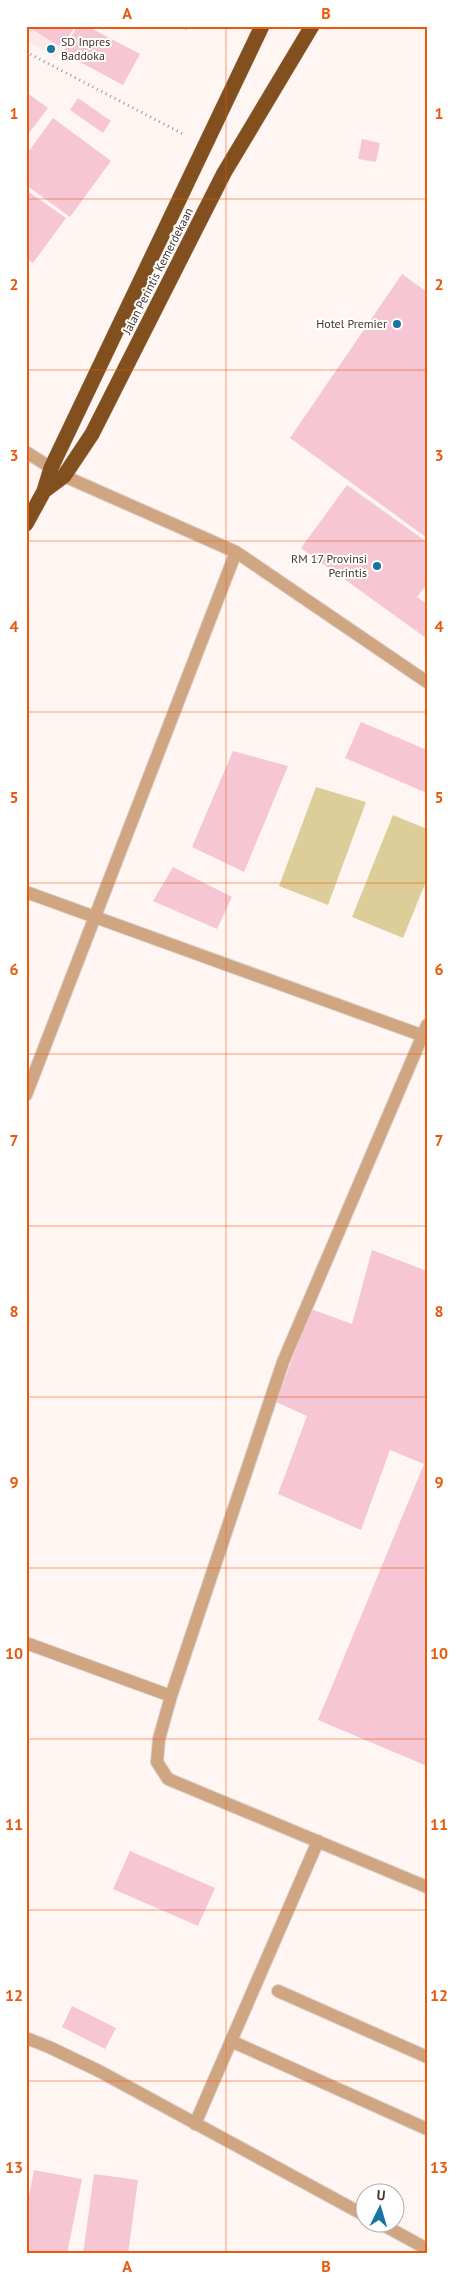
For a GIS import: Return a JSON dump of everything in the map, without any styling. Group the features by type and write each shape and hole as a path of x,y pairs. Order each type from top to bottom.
{"highway":[{"name":"Jalan Perintis Kemerdekaan","path":"58,472 64,445 204,145 262,26"},
{"name":"Jalan Perintis Kemerdekaan","path":"58,472 92,434 224,173 312,26"},
{"path":"26,524 44,491 58,472"}],"street":[{"path":"26,452 58,472 236,552 427,682"},
{"path":"26,1095 236,552"},
{"path":"26,892 96,918 424,1030 284,1362 171,1696 159,1739 157,1762 168,1779 427,1887"},
{"path":"26,1643 171,1696"},
{"path":"195,2124 318,1842"},
{"path":"278,1991 427,2057"},
{"path":"26,2038 99,2071 356,2211"},
{"path":"231,2041 427,2129"},
{"path":"396,2232 427,2249"}],"path":[{"path":"26,52 204,145"}],"shaded area":[{"name":"SD Inpres Baddoka","path":"26,26 74,26 56,58 26,40"},
{"path":"316,787 366,802 328,905 279,886"},
{"path":"393,815 427,829 427,879 403,938 352,917"}],"building":[{"path":"27,26 75,26 62,48"},
{"path":"77,26 87,26 140,54 123,85 63,53"},
{"path":"26,92 48,108 26,137"},
{"path":"78,98 111,121 103,133 70,110"},
{"path":"53,118 111,161 70,217 26,185 26,155"},
{"path":"362,139 380,143 376,162 358,159"},
{"path":"26,190 66,218 33,263 26,258"},
{"path":"402,274 427,292 427,538 290,438"},
{"name":"RM 17 Provinsi Perintis","path":"347,485 427,542 427,584 417,597 427,604 426,638 301,548"},
{"path":"361,722 427,750 427,793 345,758"},
{"path":"233,751 288,766 244,872 192,847"},
{"path":"173,867 232,897 217,929 153,901"},
{"path":"372,1250 427,1271 427,1766 318,1720 424,1464 390,1450 361,1530 278,1494 307,1416 276,1402 311,1309 352,1324"},
{"path":"130,1851 215,1888 198,1926 113,1889"},
{"path":"72,2006 116,2028 105,2049 62,2027"},
{"path":"34,2170 82,2179 67,2254 26,2254 26,2211"},
{"path":"94,2174 138,2180 128,2254 83,2254"}],"place":[{"name":"SD Inpres Baddoka","path":"51,49"},
{"name":"Hotel Premier","path":"397,324"},
{"name":"RM 17 Provinsi Perintis","path":"377,566"}]}
